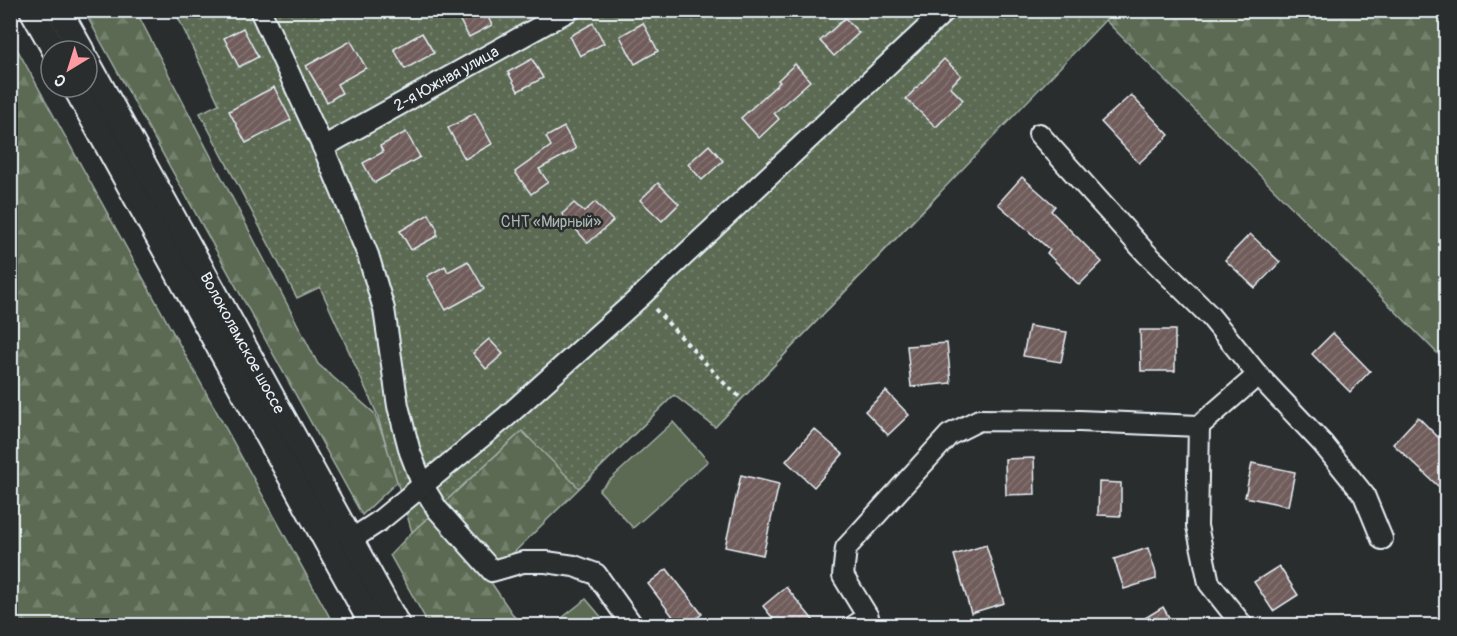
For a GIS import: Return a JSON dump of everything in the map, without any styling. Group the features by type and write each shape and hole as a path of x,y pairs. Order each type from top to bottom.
{"main road":[{"path":"32,10 48,39"},
{"path":"59,10 75,39"},
{"name":"Волоколамское шоссе","path":"99,84 342,546 373,626"},
{"name":"Волоколамское шоссе","path":"82,99 342,546 398,626"}],"lane":[{"path":"260,10 323,147 368,255 384,309 398,405 410,452 423,486 437,509 492,572 524,561 574,566 596,574 633,626"},
{"name":"2-я Южная улица","path":"323,147 570,10"},
{"path":"342,546 423,486 506,417 641,296 946,10"},
{"path":"1039,134 1146,253 1210,316 1258,375 1323,444 1364,495 1382,539"},
{"path":"854,626 868,617 843,576 846,548 949,435 979,420 1198,426 1258,375"},
{"path":"1198,426 1197,526 1209,583 1243,626"}],"path":[{"path":"641,296 742,399"}],"green space":[{"path":"84,11 136,11 318,364 374,413 400,479 362,515"},
{"name":"СНТ «Мирный»","path":"175,11 1114,11 715,427 674,395 579,488 522,431 412,532 377,414 320,287 297,298 200,113 219,104"},
{"path":"1114,11 1446,11 1446,362 1105,20"},
{"path":"10,38 39,89 39,99 45,99 334,625 11,625"},
{"path":"940,193 715,427 674,395 488,578 520,625 429,625 390,555 522,431"},
{"path":"673,422 708,461 633,528 599,490"},
{"path":"586,599 608,625 553,625"}],"building":[{"path":"469,10 484,10 492,25 469,37 458,17"},
{"path":"845,18 859,33 834,56 820,41"},
{"path":"593,23 604,43 580,56 570,36"},
{"path":"643,23 658,51 635,64 620,36"},
{"path":"243,28 258,57 239,67 224,38"},
{"path":"422,33 434,53 405,69 394,49"},
{"path":"351,41 366,68 337,84 342,93 327,102 306,66"},
{"path":"532,59 543,78 518,91 508,72"},
{"path":"944,59 961,75 950,87 963,100 936,127 906,99"},
{"path":"795,64 810,81 774,113 779,119 759,138 741,118 780,82 778,80"},
{"path":"274,87 291,120 246,143 229,111"},
{"path":"1131,95 1169,135 1139,163 1101,122"},
{"path":"475,113 492,144 465,159 448,128"},
{"path":"564,127 576,149 539,169 548,182 531,194 515,172 551,146 546,137"},
{"path":"406,132 420,157 374,183 363,163 383,152 380,146"},
{"path":"709,145 723,161 702,180 688,164"},
{"path":"1022,177 1055,206 1051,211 1102,262 1079,285 1047,253 1050,250 998,204"},
{"path":"658,183 679,204 662,221 640,200"},
{"path":"595,202 613,221 588,243 562,214 574,203 584,212"},
{"path":"429,214 437,229 437,236 411,250 400,231"},
{"path":"1250,234 1280,262 1255,288 1225,260"},
{"path":"468,261 484,289 446,310 427,276 445,266 448,272"},
{"path":"1029,326 1067,332 1061,362 1023,356"},
{"path":"1140,330 1175,330 1175,371 1141,371"},
{"path":"1333,333 1370,371 1350,392 1312,354"},
{"path":"489,339 503,354 486,369 473,353"},
{"path":"947,343 951,383 911,387 907,346"},
{"path":"886,391 909,415 888,435 865,411"},
{"path":"1418,417 1446,445 1446,478 1438,486 1393,444"},
{"path":"814,429 843,454 814,487 786,461"},
{"path":"1034,458 1035,494 1006,495 1005,459"},
{"path":"1252,463 1295,472 1288,506 1245,497"},
{"path":"741,475 779,484 763,555 725,547"},
{"path":"1099,482 1121,483 1121,516 1098,515"},
{"path":"986,545 1004,603 971,613 954,555"},
{"path":"1148,548 1156,579 1124,589 1114,559"},
{"path":"1279,566 1298,595 1273,611 1254,582"},
{"path":"667,569 702,614 688,626 680,626 648,584"},
{"path":"786,587 818,626 779,626 763,606"},
{"path":"1163,607 1174,626 1132,626"}]}
